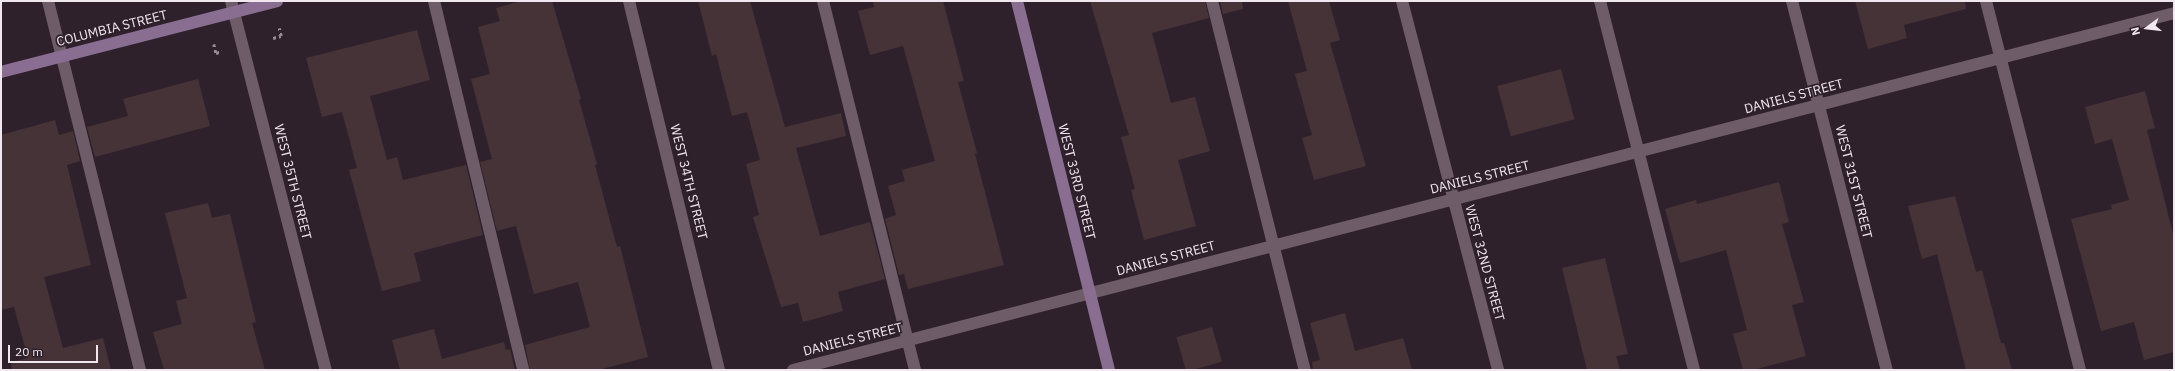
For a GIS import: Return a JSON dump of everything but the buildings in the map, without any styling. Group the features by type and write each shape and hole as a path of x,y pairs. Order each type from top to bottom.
{"street":[{"path":"48,1 63,56 140,370"},
{"name":"COLUMBIA STREET","path":"1,72 63,56 233,7 277,1"},
{"path":"434,1 523,370"},
{"name":"WEST 34TH STREET","path":"629,1 719,370"},
{"path":"823,1 915,370"},
{"name":"WEST 33RD STREET","path":"1017,1 1109,370"},
{"path":"1212,1 1305,370"},
{"name":"WEST 32ND STREET","path":"1402,1 1498,370"},
{"path":"1600,1 1694,370"},
{"name":"WEST 31ST STREET","path":"1792,1 1886,370"},
{"path":"1986,1 2080,370"},
{"name":"WEST 35TH STREET","path":"233,7 326,370"},
{"name":"DANIELS STREET","path":"793,370 2174,13"}],"path":[{"path":"273,38 281,36 279,28"},
{"path":"214,44 216,53 224,51"}]}
